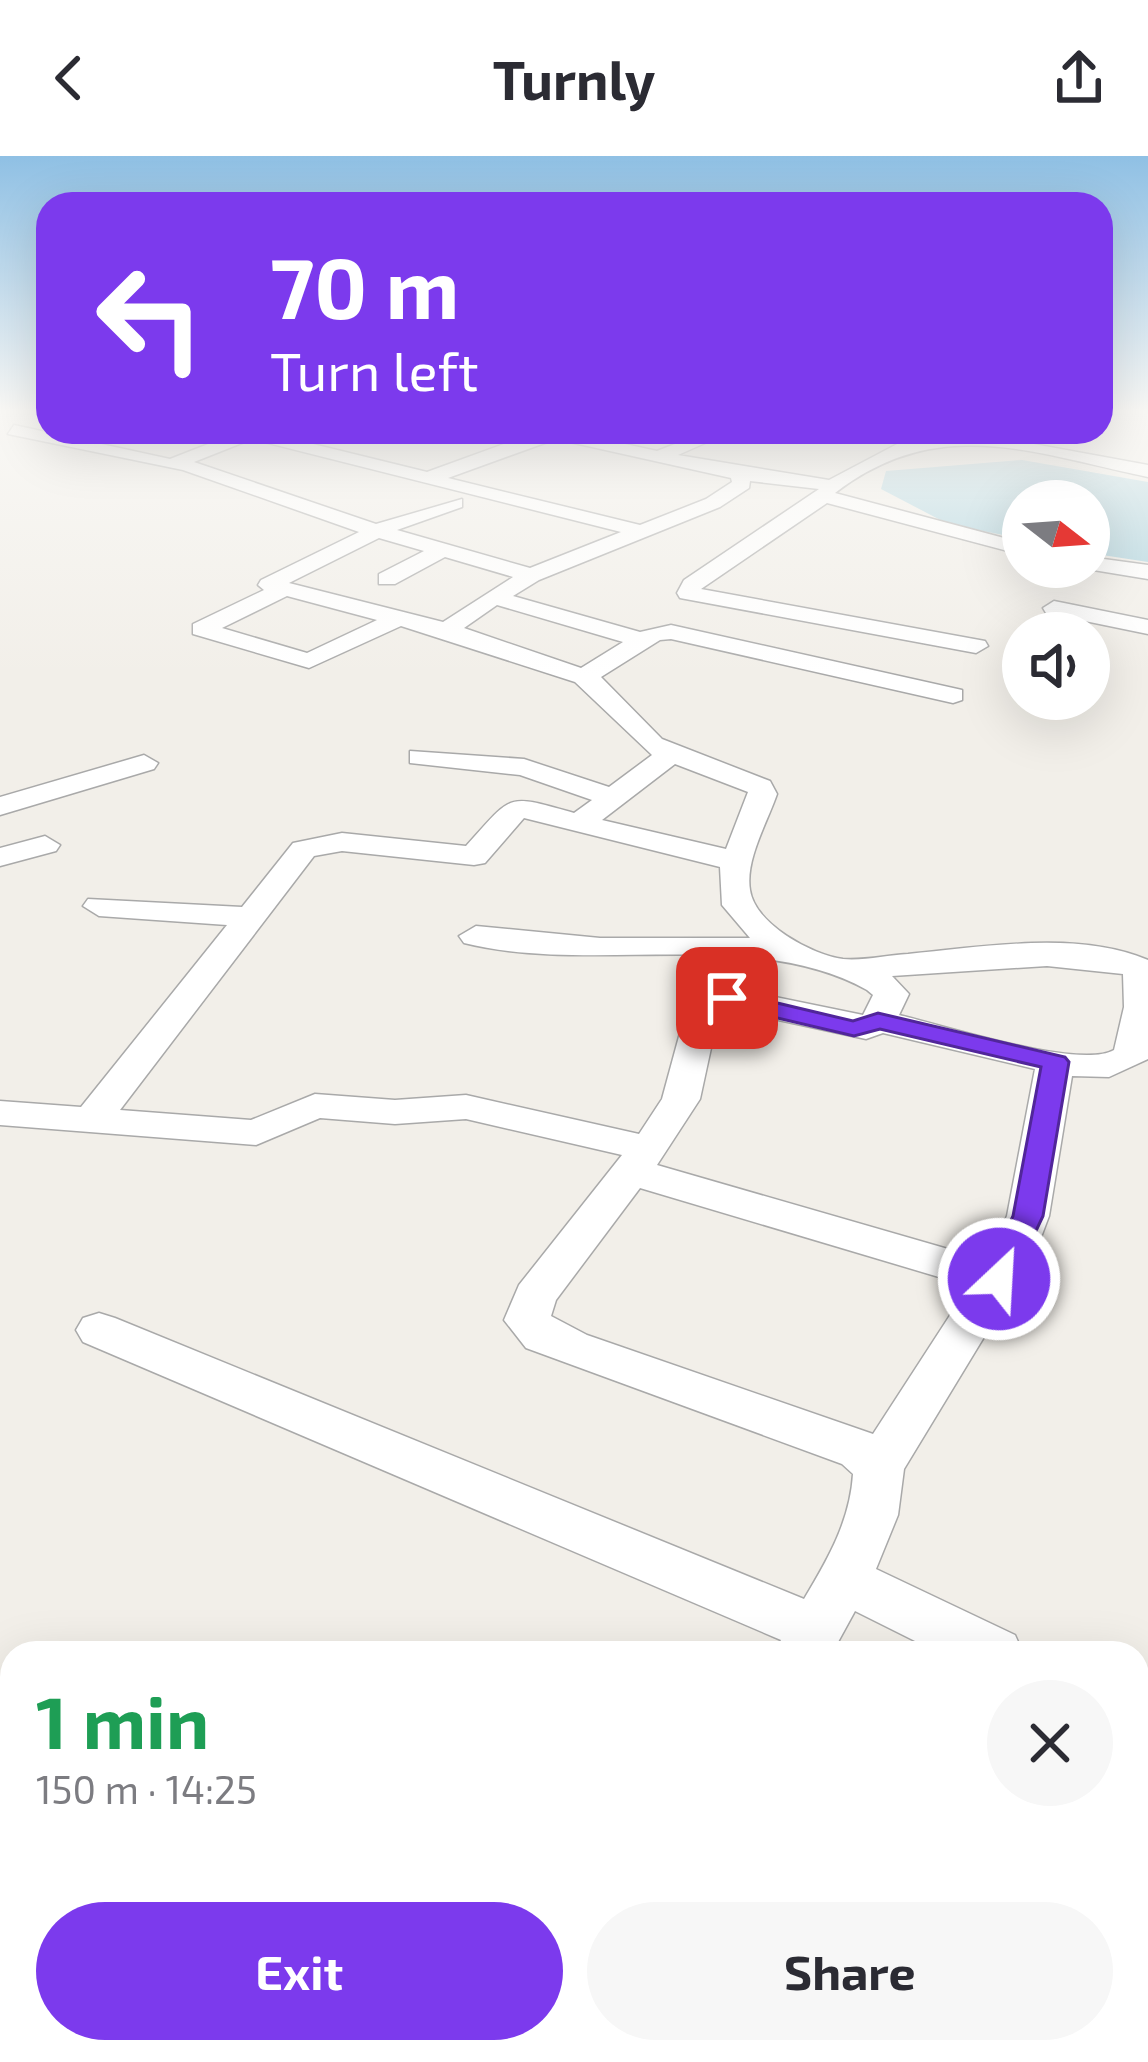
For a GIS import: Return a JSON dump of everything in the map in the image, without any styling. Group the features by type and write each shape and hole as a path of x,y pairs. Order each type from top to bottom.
{"street":[{"path":"279,498 531,574"},
{"path":"508,498 640,531"},
{"path":"453,629 531,574 719,498"},
{"path":"818,498 688,593 976,646"},
{"path":"847,498 1002,543"},
{"path":"455,503 379,530 270,582 283,590 453,629 584,676 604,690 640,736 760,787 734,894 785,948"},
{"path":"387,579 444,549"},
{"path":"1110,566 1148,572"},
{"path":"283,590 201,629 309,661 397,619"},
{"path":"493,597 643,640"},
{"path":"1054,608 1148,626"},
{"path":"584,676 643,640 670,632 953,695"},
{"path":"579,824 672,753"},
{"path":"421,757 524,767 613,798"},
{"path":"0,806 144,763"},
{"path":"93,1118 304,849 321,842 458,857 482,850 508,812 518,807 740,862"},
{"path":"0,857 46,844"},
{"path":"99,906 250,917"},
{"path":"476,936 600,948 785,948 883,983 891,994 878,1021"},
{"path":"844,970 1066,955 1135,965 1143,976 1136,1050 1118,1066 1055,1062 878,1021 854,1029 727,998 703,1004 681,1099 642,1160 535,1296 527,1321 542,1336 827,1435 860,1450 879,1467"},
{"path":"99,1330 809,1641 845,1580 879,1486 879,1467 999,1279 1028,1216 1055,1062"},
{"path":"0,1113 256,1133 314,1106 395,1112 466,1107 642,1160 999,1279"},
{"path":"845,1580 970,1641"}],"water":[{"path":"898,498 1002,498 1002,535 948,524"},
{"path":"1110,498 1148,498 1148,562 1110,556"}],"route":[{"path":"727,998 854,1029 878,1021 1055,1062 1028,1216 999,1279"}]}
